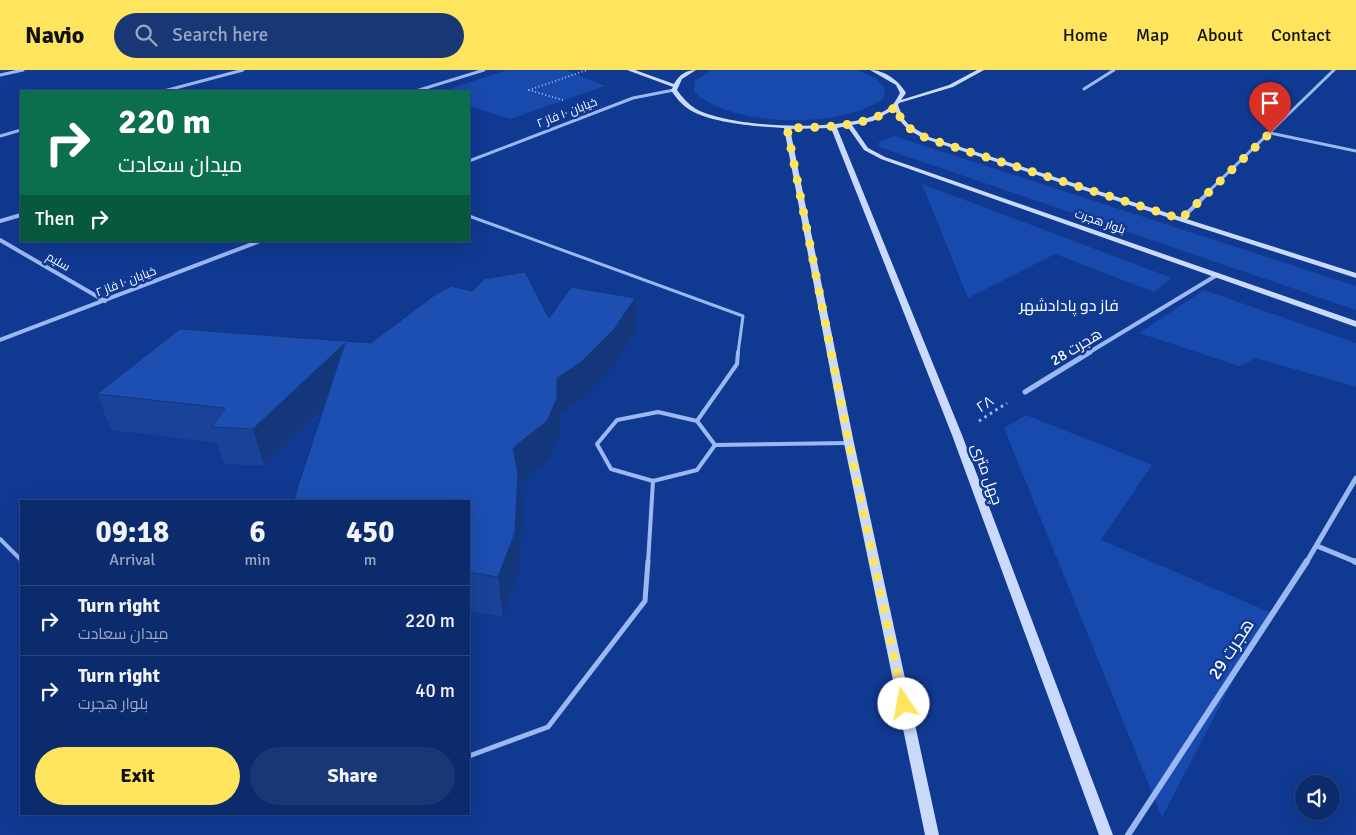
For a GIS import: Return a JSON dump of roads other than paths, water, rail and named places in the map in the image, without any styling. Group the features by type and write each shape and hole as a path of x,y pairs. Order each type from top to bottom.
{"main road":[{"path":"630,70 674,88 680,101 696,110 720,119 752,125 787,128 833,126 878,116 899,104 951,86 981,70"},
{"path":"674,88 680,78 693,70"},
{"name":"بلوار هجرت","path":"873,70 898,84 903,93 899,104 899,118 926,138 1356,276"},
{"name":"بلوار هجرت","path":"848,124 866,149 884,158 1356,324"},
{"name":"چهل متری","path":"833,126 957,435 1106,835"},
{"path":"787,128 849,443 932,835"}],"street":[{"path":"0,75 23,70"},
{"path":"168,90 243,70"},
{"path":"419,90 484,70"},
{"path":"1084,89 1114,70"},
{"path":"1181,219 1334,70"},
{"name":"خیابان ۱۰ فاز ۲","path":"470,161 633,98 674,88"},
{"path":"0,136 20,130"},
{"path":"1270,133 1356,151"},
{"path":"0,221 20,215"},
{"name":"سلیم","path":"0,240 105,301"},
{"name":"خیابان ۱۰ فاز ۲","path":"0,340 257,242"},
{"name":"هجرت 28","path":"1024,392 1217,274"},
{"name":"هجرت 29","path":"1128,835 1317,546 1356,478"},
{"path":"1317,546 1356,562"}],"lane":[{"path":"470,216 743,316 737,364 697,421"},
{"path":"658,412 697,421 715,445 697,470 653,480 611,469 597,444 617,420 658,412"},
{"path":"715,445 849,443"},
{"path":"470,756 548,727 645,601 653,480"},
{"path":"0,539 20,559"}],"district":[{"name":"فاز دو پادادشهر","path":"1069,306"}]}
